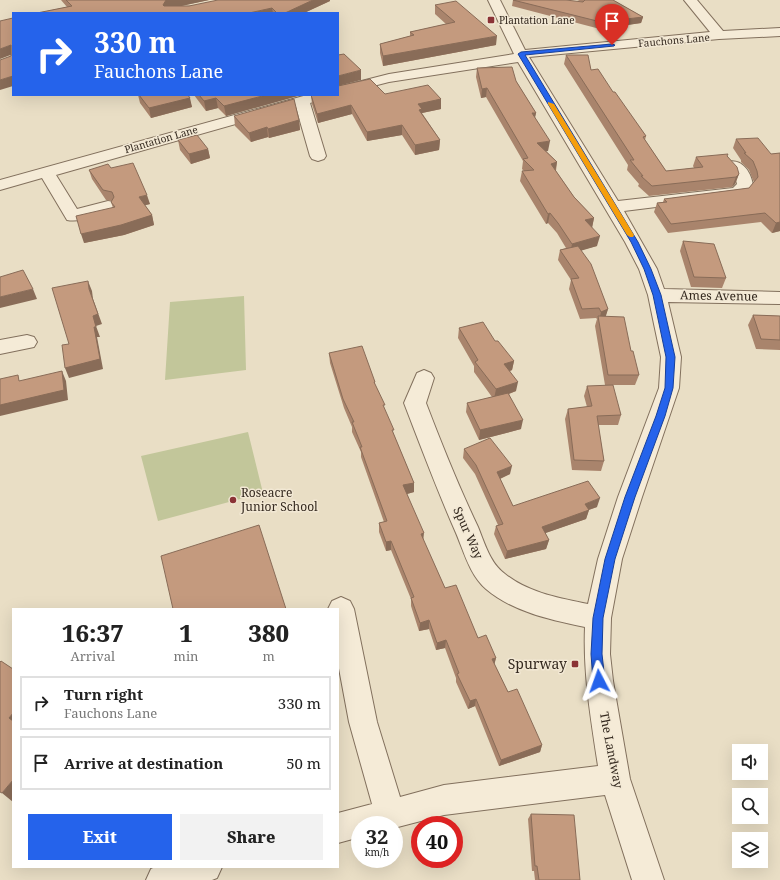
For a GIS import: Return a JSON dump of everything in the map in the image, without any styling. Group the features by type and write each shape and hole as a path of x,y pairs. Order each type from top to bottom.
{"street":[{"name":"The Landway","path":"494,0 521,55 614,207 648,269 657,295 670,357 669,388 630,497 610,559 598,618 597,654 599,681 615,779 648,880"},
{"path":"690,0 719,35"},
{"name":"Fauchons Lane","path":"521,55 719,35 780,32"},
{"path":"339,91 389,78 521,55"},
{"name":"Plantation Lane","path":"0,185 320,96"},
{"path":"302,101 318,156"},
{"path":"614,207 730,195 738,192 745,185 744,175 733,165"},
{"path":"46,172 73,216 108,206"},
{"name":"Ames Avenue","path":"657,295 780,298"},
{"path":"0,347 27,342"},
{"name":"Spur Way","path":"424,378 415,402 454,504 482,564 495,581 513,593 536,602 598,618"},
{"path":"341,609 363,722 390,814"},
{"path":"339,828 444,800 615,779"},
{"path":"162,880 203,868"}],"green space":[{"path":"244,296 246,370 165,380 170,302"},
{"path":"248,432 263,493 158,521 141,456"}],"building":[{"path":"66,0 166,0 163,5 164,6 189,6 218,0 313,0 287,12 276,12 272,8 254,12 42,12 72,6"},
{"path":"513,0 566,0 583,2 585,0 613,0 643,17 601,22"},
{"path":"456,1 497,36 383,56 380,44 414,35 410,32 455,22 435,5"},
{"path":"12,18 12,76 0,80 0,60 11,56 11,45 0,49 0,21"},
{"path":"344,54 361,70 339,76 339,55"},
{"path":"566,55 588,55 591,70 598,69 613,92 615,92 646,136 643,137 666,171 703,167 696,157 728,154 727,156 737,167 739,174 736,177 652,186 641,176 643,176 630,160 634,160"},
{"path":"512,67 516,81 536,113 532,113 550,141 537,143 557,162 551,164 574,197 594,218 585,220 600,236 572,244 550,213 548,214 522,171 534,170 523,159 528,158 487,88 482,89 477,68"},
{"path":"370,79 385,94 428,85 441,99 418,104 422,109 419,110 440,140 415,145 402,125 367,132 351,105 317,114 311,96 339,96 339,86"},
{"path":"140,96 189,96 190,98 149,108"},
{"path":"200,96 262,96 224,106 216,98 204,101"},
{"path":"294,99 299,120 268,129 267,127 249,133 234,116"},
{"path":"197,135 208,149 189,154 178,140"},
{"path":"758,138 771,154 780,153 780,222 776,223 765,213 671,224 657,203 667,202 664,199 749,188 758,177 757,171 753,161 744,153 746,153 736,139"},
{"path":"133,163 147,195 139,197 152,215 121,225 81,234 76,216 115,207 111,202 114,197 112,192 103,190 89,170 108,164 111,168"},
{"path":"683,241 714,244 726,278 694,277"},
{"path":"578,246 591,264 608,309 601,312 599,308 582,309 571,279 579,278 560,250"},
{"path":"23,270 33,289 0,297 0,277"},
{"path":"88,281 89,289 98,314 93,316 100,359 65,368 62,345 69,344 52,288"},
{"path":"753,315 780,316 780,340 761,339"},
{"path":"598,316 624,317 631,351 633,351 639,375 608,375"},
{"path":"483,322 495,341 498,341 514,361 504,364 518,382 496,389 475,362 478,360 459,328"},
{"path":"362,346 374,382 385,405 383,405 394,430 392,430 414,483 403,485 424,533 421,534 445,588 456,585 478,638 486,635 496,658 492,659 508,692 517,689 542,745 501,760 476,699 470,701 457,674 459,673 446,640 437,643 429,620 420,623 411,598 414,597 391,541 386,542 379,523 387,521 360,447 362,447 352,422 354,422 343,399 329,353"},
{"path":"62,371 64,390 0,405 0,379 18,375 19,381"},
{"path":"613,385 621,415 597,416 604,461 574,460 568,409 592,406 587,386"},
{"path":"508,393 523,420 480,430 467,403"},
{"path":"490,438 512,466 497,472 513,506 588,481 600,498 585,504 589,510 542,527 549,540 507,551 496,526 503,524 476,465 464,449"},
{"path":"259,525 286,608 173,608 161,556"},
{"path":"1,661 12,668 12,714 9,718 12,720 12,781 2,793 0,792"},
{"path":"531,814 574,815 580,880 539,880 537,866 535,866"}],"slow traffic":[{"path":"551,104 630,235"}],"place":[{"name":"Plantation Lane","path":"491,20"},
{"name":"Roseacre Junior School","path":"233,500"},
{"name":"Spurway","path":"575,664"}],"route":[{"path":"599,681 597,654 598,618 603,590 610,559 630,497 669,388 670,357 657,295 648,269 614,207 521,54 612,45"}]}
